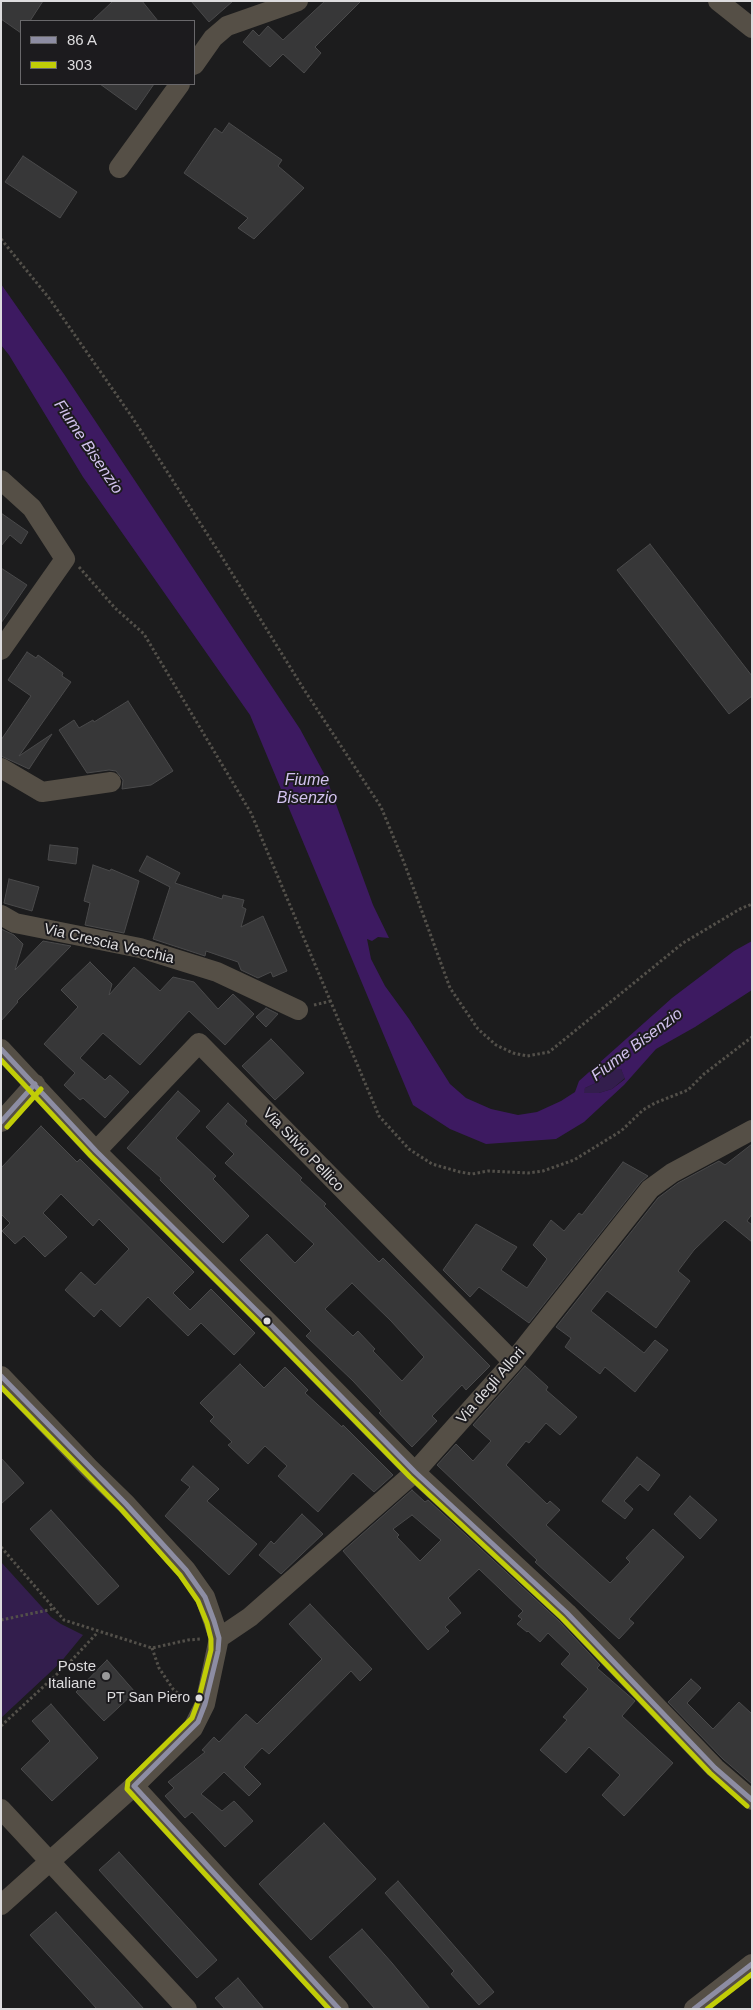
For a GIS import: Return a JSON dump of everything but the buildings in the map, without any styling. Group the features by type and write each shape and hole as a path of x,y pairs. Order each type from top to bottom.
{"street":[{"path":"195,64 213,38 227,26 298,1"},
{"path":"718,1 752,28"},
{"path":"119,168 179,85"},
{"path":"1,480 32,508 65,560 1,650"},
{"path":"1,768 42,792 111,782"},
{"name":"Via Crescia Vecchia","path":"1,915 15,923 140,948 217,972 298,1010"},
{"name":"Via Silvio Pellico","path":"96,1151 199,1043 513,1362"},
{"path":"1,1048 96,1151 415,1472 567,1613 715,1768 752,1800"},
{"path":"1,1122 35,1084"},
{"name":"Via degli Allori","path":"219,1638 257,1612 415,1472 513,1362 650,1189 672,1173 752,1130"},
{"path":"1,1376 126,1504 186,1570 205,1597 219,1638 212,1677 202,1714 194,1728 134,1786 1,1905"},
{"path":"134,1786 339,2009"},
{"path":"1,1808 187,2009"},
{"path":"694,2009 752,1964"}],"path":[{"path":"1,239 49,298 132,417 303,688 381,807 405,865 450,988 478,1029 496,1044 513,1053 527,1056 550,1052 683,942 752,904"},
{"path":"65,560 82,569 115,608 144,634 251,813 379,1116 402,1142 416,1154 432,1164 472,1174 488,1170 528,1173 543,1171 574,1160 621,1131 643,1110 655,1103 688,1090 704,1074 752,1037"},
{"path":"1,1547 64,1620 152,1648 188,1640 219,1638"},
{"path":"1,1620 53,1609"},
{"path":"1,1726 70,1662 98,1632"},
{"path":"152,1648 158,1668 173,1689 202,1714"}],"shaded area":[{"path":"607,1069 621,1069 625,1078 612,1089 599,1093 583,1093 585,1088 598,1082"},
{"path":"1,1562 51,1617 83,1635 60,1663 1,1718"}],"water":[{"name":"Fiume Bisenzio","path":"1,284 64,374 300,729 326,777 373,905 389,938 378,937 372,941 367,939 371,959 385,986 409,1019 450,1084 466,1098 491,1109 518,1115 537,1112 561,1101 575,1092 579,1081 672,998 734,951 752,941 752,990 695,1027 656,1049 624,1085 584,1122 556,1139 486,1144 450,1129 413,1105 250,715 83,477 9,355 1,345","holes":["607,1069 621,1069 625,1079 612,1089 599,1093 584,1093 585,1088 598,1082"]}],"transit line":[{"path":"1,1049 96,1151 415,1472 567,1613 715,1768 752,1800"},
{"name":"303","path":"1,1060 91,1156 410,1477 562,1618 710,1773 747,1806"},
{"path":"1,1122 35,1084"},
{"name":"303","path":"7,1127 41,1089"},
{"path":"1,1376 126,1504 186,1570 205,1597 214,1621 219,1638 218,1651 205,1704 198,1722 134,1786"},
{"name":"303","path":"1,1387 121,1509 180,1575 198,1601 207,1623 211,1639 211,1650 192,1718 128,1781 127,1789 329,2009"},
{"path":"134,1786 339,2009"},
{"path":"694,2009 752,1964"},
{"name":"303","path":"707,2009 752,1974"}],"place":[{"name":"Poste Italiane","path":"106,1676"},
{"name":"PT San Piero","path":"199,1698"}]}
